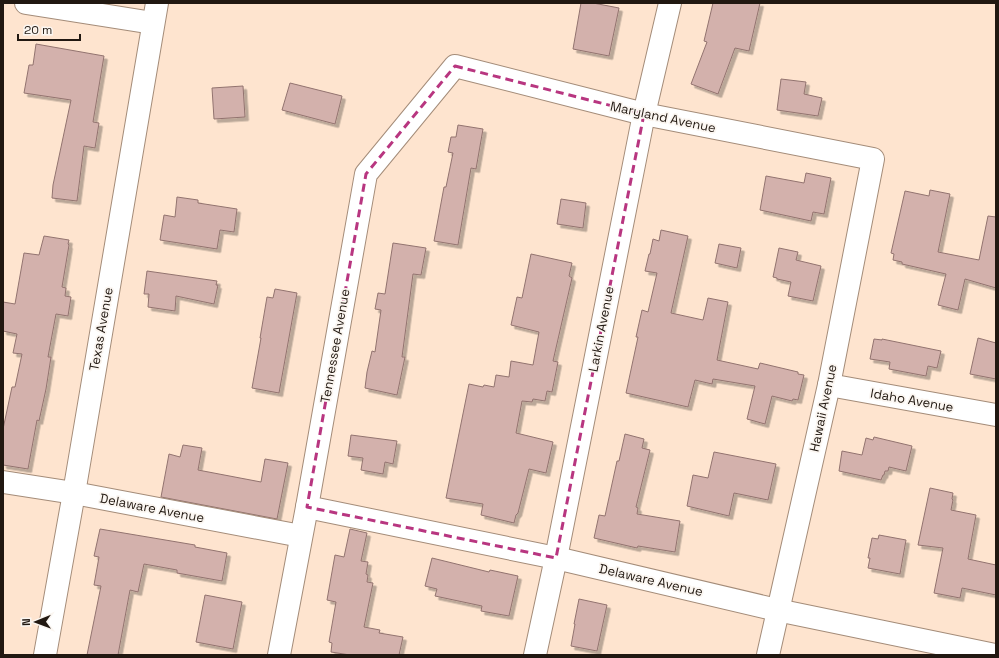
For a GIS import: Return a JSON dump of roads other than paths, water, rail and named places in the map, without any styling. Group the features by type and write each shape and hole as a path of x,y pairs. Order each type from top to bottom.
{"street":[{"path":"26,3 155,13"},
{"name":"Larkin Avenue","path":"535,655 556,558 644,114 670,3"},
{"name":"Texas Avenue","path":"45,655 74,493 155,13"},
{"name":"Maryland Avenue","path":"455,66 644,114 872,159"},
{"name":"Tennessee Avenue","path":"279,655 366,174 455,66"},
{"name":"Hawaii Avenue","path":"768,655 829,385 872,159"},
{"name":"Idaho Avenue","path":"829,385 996,415"},
{"name":"Delaware Avenue","path":"3,482 74,493 301,536"},
{"name":"Delaware Avenue","path":"307,506 556,558 777,610 995,655"}]}
